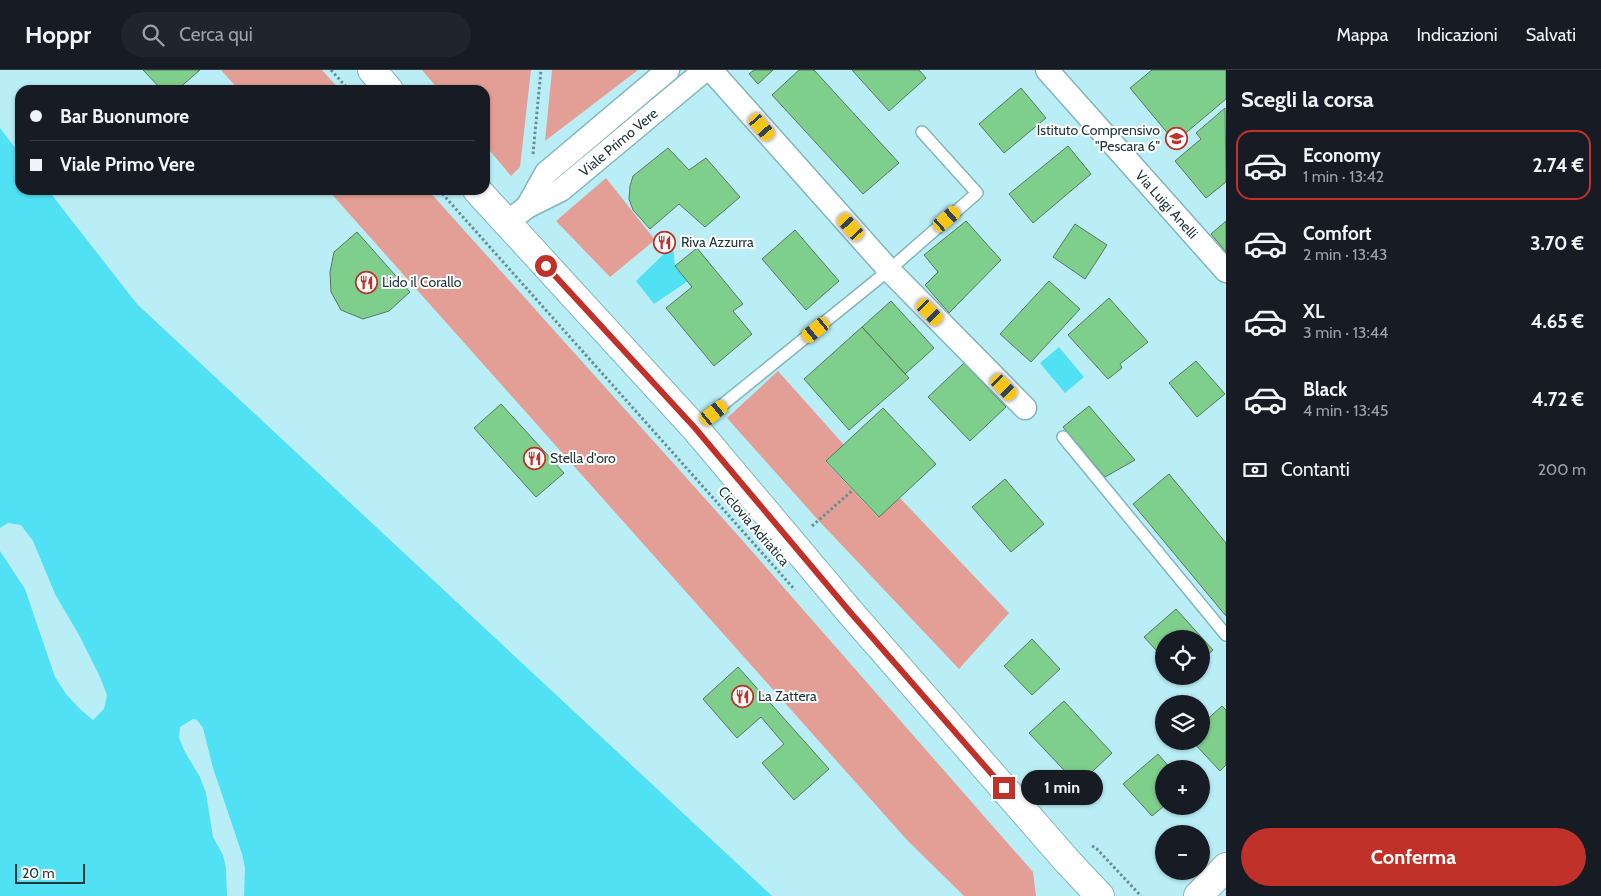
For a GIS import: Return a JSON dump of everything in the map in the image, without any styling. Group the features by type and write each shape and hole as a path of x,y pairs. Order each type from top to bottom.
{"street":[{"path":"372,70 385,85"},
{"name":"Viale Primo Vere","path":"517,215 546,173 668,70"},
{"name":"Viale Primo Vere","path":"517,215 561,190 705,70"},
{"path":"711,70 889,270 1025,408"},
{"name":"Via Luigi Anelli","path":"1047,70 1226,271"},
{"path":"485,195 517,215 850,612 1068,862 1100,896"},
{"path":"1198,896 1226,866"}],"lane":[{"path":"695,428 889,270 976,193 922,132"},
{"path":"1063,437 1226,635"}],"path":[{"path":"331,70 344,85"},
{"path":"532,163 541,70"},
{"name":"Ciclovia Adriatica","path":"443,195 799,594"},
{"path":"812,526 853,490"},
{"path":"1092,846 1141,896"}],"shaded area":[{"path":"221,70 322,70 336,85 234,85"},
{"path":"422,70 531,70 520,167 511,176 490,151 490,85 435,85"},
{"path":"552,70 638,70 545,141"},
{"path":"606,178 655,240 610,277 556,221"},
{"path":"332,195 432,195 735,532 1033,872 1036,896 964,896 907,840"},
{"path":"778,371 844,445 826,462 878,517 900,498 1009,613 959,669 819,521 727,418"}],"water":[{"path":"0,128 15,148 15,195 52,195 137,304 772,896 0,896"},
{"path":"673,245 675,266 688,281 654,304 636,281"},
{"path":"1059,347 1084,377 1065,393 1040,363"}],"pier":[{"path":"8,523 21,525 33,541 55,594 79,635 100,677 107,695 104,709 93,720 66,694 55,677 25,589 0,551 0,528"},
{"path":"193,719 197,720 203,728 213,768 242,854 245,868 244,896 227,896 226,868 223,855 213,837 206,793 200,777 179,738 180,727"}],"building":[{"path":"143,70 200,70 183,85 157,85"},
{"path":"754,70 773,70 758,84 749,74"},
{"path":"799,70 814,70 899,163 863,194 772,95"},
{"path":"852,70 919,70 926,78 889,111"},
{"path":"1152,70 1226,70 1226,99 1175,142 1130,88"},
{"path":"1021,88 1046,118 1004,153 979,124"},
{"path":"1225,108 1226,182 1206,198 1175,161 1201,139 1196,133"},
{"path":"1068,146 1091,174 1033,223 1009,194"},
{"path":"668,148 689,170 706,158 740,197 705,227 679,204 650,229 633,210 629,199 633,176"},
{"path":"966,221 1001,260 949,313 925,285 938,272 924,255"},
{"path":"1226,221 1226,252 1211,234"},
{"path":"1075,224 1107,245 1085,279 1053,257"},
{"path":"795,230 839,281 806,310 762,259"},
{"name":"Lido il Corallo","path":"357,232 410,292 389,311 363,319 341,310 331,292 330,272 334,252"},
{"path":"697,248 743,304 733,311 752,334 714,366 666,308 692,287 675,266"},
{"path":"1049,281 1080,309 1031,362 1000,334"},
{"path":"1109,298 1148,342 1120,364 1122,368 1108,379 1068,335"},
{"path":"891,301 934,348 905,374 862,327"},
{"path":"862,327 909,378 849,430 804,379"},
{"path":"1196,361 1225,394 1197,417 1169,383"},
{"path":"964,363 1006,407 970,441 928,397"},
{"path":"501,404 564,473 536,497 474,428"},
{"path":"1089,406 1135,460 1105,477 1063,427"},
{"path":"883,408 936,464 879,517 826,461"},
{"path":"1169,474 1226,543 1226,616 1133,504"},
{"path":"1005,479 1044,524 1011,552 972,507"},
{"path":"1176,609 1195,630 1155,630 1155,649 1144,637"},
{"path":"1032,639 1060,669 1032,695 1004,666"},
{"path":"738,667 829,769 794,800 762,763 784,744 761,717 737,738 703,699"},
{"path":"1064,701 1112,753 1078,785 1029,733"},
{"path":"1222,706 1226,710 1226,765 1220,771 1200,750 1210,750 1210,717"},
{"path":"1158,754 1163,760 1155,760 1155,814 1152,816 1123,784"}],"place":[{"name":"Istituto Comprensivo \"Pescara 6\"","path":"1176,138"},
{"name":"Riva Azzurra","path":"665,242"},
{"name":"Lido il Corallo","path":"366,282"},
{"name":"Stella d'oro","path":"534,458"},
{"name":"La Zattera","path":"742,696"}],"route":[{"path":"546,266 695,428 850,612 1004,788"}]}
